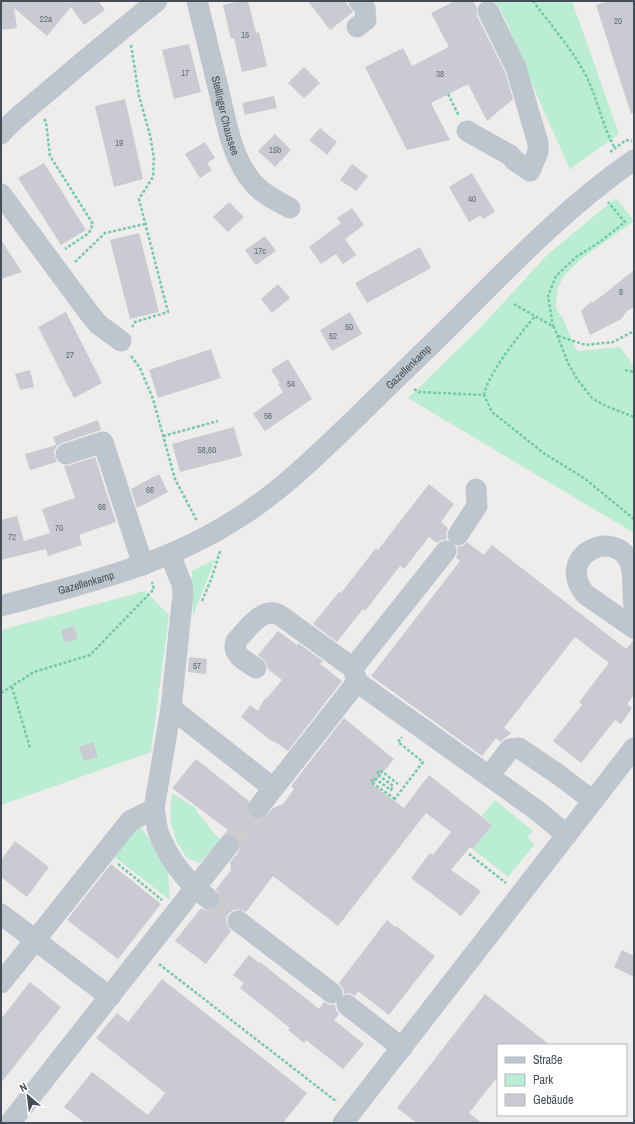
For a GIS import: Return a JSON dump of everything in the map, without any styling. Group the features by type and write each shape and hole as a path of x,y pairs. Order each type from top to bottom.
{"street":[{"path":"2,128 33,105 157,1"},
{"name":"Stellinger Chaussee","path":"197,1 229,134 239,160 253,183 266,194 290,208"},
{"path":"356,26 366,20 365,8 359,1"},
{"path":"467,131 510,155 514,160 530,171 538,152 538,143 516,68 488,11"},
{"name":"Gazellenkamp","path":"1,606 108,577 147,574 170,555 213,533 263,501 302,470 450,326 531,244 586,196 634,160"},
{"path":"1,194 98,324 122,341"},
{"path":"66,454 103,442 147,574"},
{"path":"258,808 452,543 477,506 476,489"},
{"path":"634,606 631,566 628,559 617,549 603,546 591,549 586,553 581,558 576,571 576,580 579,588 584,594 634,628"},
{"path":"170,555 182,584 183,594 171,708 154,809 158,833 168,854 202,893"},
{"path":"256,668 237,654 235,645 236,641 262,615 272,612 281,616 355,675 535,809 567,835"},
{"path":"171,708 273,788"},
{"path":"489,776 510,749 518,748 547,766 594,801"},
{"path":"350,1120 402,1048 634,748"},
{"path":"1,983 130,821 154,809"},
{"path":"10,1123 177,911 202,893 228,846"},
{"path":"1,914 110,997"},
{"path":"238,921 402,1048"}],"path":[{"path":"533,1 581,67 589,83 608,136 615,148"},
{"path":"121,30 130,42 139,96 150,135 154,158 153,177 139,199 168,312 135,322 122,341 140,368 153,398 174,479 199,524"},
{"path":"448,94 467,131"},
{"path":"33,105 46,122 50,156 93,224 89,233 55,267"},
{"path":"609,153 626,140"},
{"path":"608,202 625,222 601,241 576,257 556,276 548,296 554,328 568,363 577,379 592,398 606,406 634,417"},
{"path":"55,267 105,233 145,224"},
{"path":"514,304 554,328"},
{"path":"535,316 521,333 490,379 484,395 492,412 545,454 584,478 634,519"},
{"path":"558,336 586,345 613,342 634,331"},
{"path":"625,370 634,372"},
{"path":"414,389 419,392 484,395"},
{"path":"163,436 218,421"},
{"path":"1,693 34,672 90,655 154,588 147,574"},
{"path":"12,687 30,748"},
{"path":"398,784 380,770 377,774 393,786 391,790 374,778 371,782 394,800 422,762 398,742 403,735"},
{"path":"104,852 177,911"},
{"path":"469,854 521,894"},
{"path":"144,952 338,1102 350,1120"}],"green space":[{"path":"495,1 572,1 619,134 570,169 506,21"},
{"path":"616,198 634,221 581,259 563,277 557,290 556,308 563,319 577,351 620,347 634,366 634,533 408,398 480,328 548,254"},
{"path":"215,559 193,616 192,571"},
{"path":"145,591 169,615 151,752 1,805 1,630"},
{"path":"172,793 196,808 196,811 221,841 199,863 187,858 176,841 170,819"},
{"path":"495,800 533,831 527,838 535,844 508,877 473,849 492,825 482,816"},
{"path":"134,828 142,828 168,872 170,900 113,856"}],"building":[{"path":"1,1 98,1 105,10 84,25 71,7 47,36 14,8 17,28 1,30"},
{"path":"240,1 248,1 256,33 259,32 267,66 242,72 234,38 231,39 223,5"},
{"path":"308,1 345,1 353,12 330,30"},
{"path":"455,1 473,1 477,8 477,16 505,72 513,99 487,121 468,84 431,103 450,140 407,150 365,67 403,48 412,66 449,47 431,13"},
{"path":"608,1 634,1 634,113 631,114 596,5"},
{"path":"189,44 201,92 174,99 162,50"},
{"path":"304,67 320,83 304,98 288,83"},
{"path":"274,96 277,108 245,115 242,103"},
{"path":"125,99 143,179 114,187 95,106"},
{"path":"320,128 337,142 327,155 309,140"},
{"path":"275,134 291,150 275,167 258,151"},
{"path":"205,142 215,158 207,163 212,170 200,178 185,154"},
{"path":"44,163 86,230 61,245 18,178"},
{"path":"352,164 368,176 356,191 340,180"},
{"path":"472,173 495,212 483,219 481,215 469,222 449,187"},
{"path":"229,202 244,217 228,232 213,217"},
{"path":"352,208 364,225 345,239 356,255 343,264 336,254 321,264 309,247 341,223 337,218"},
{"path":"139,233 159,312 130,319 110,240"},
{"path":"265,236 276,251 256,265 245,250"},
{"path":"1,240 22,272 1,279"},
{"path":"420,247 431,268 367,303 355,283"},
{"path":"634,270 634,307 627,311 621,319 590,335 581,311"},
{"path":"278,284 290,298 272,313 261,299"},
{"path":"66,312 102,383 74,398 38,327"},
{"path":"350,312 362,334 332,351 320,330"},
{"path":"211,349 221,378 158,398 149,370"},
{"path":"288,359 312,399 265,431 253,414 283,392 278,384 280,383 271,370"},
{"path":"30,370 34,387 20,390 15,374"},
{"path":"98,420 101,430 62,443 57,446 54,451 57,462 30,470 25,454 56,445 53,437"},
{"path":"234,427 242,456 180,472 172,444"},
{"path":"95,457 116,522 79,535 82,545 48,556 46,549 1,560 1,520 17,516 24,541 50,533 42,509 75,498 64,466"},
{"path":"159,474 168,492 137,508 131,489"},
{"path":"429,484 454,504 441,522 448,528 446,534 447,539 441,540 437,543 429,537 404,569 400,566 365,611 363,609 337,642 313,624 339,592 341,593 376,548 378,550"},
{"path":"467,542 484,555 492,545 626,649 634,640 634,695 627,704 632,708 621,724 615,720 581,763 553,741 582,705 579,702 609,663 575,637 504,728 511,733 500,742 496,738 482,756 371,676 460,561 456,558 458,552 457,547 463,546"},
{"path":"74,626 78,639 65,643 61,630"},
{"path":"278,631 323,661 320,664 342,681 288,751 274,741 273,742 241,717 250,705 258,711 264,700 282,680 268,669 266,662 258,655"},
{"path":"189,657 207,659 206,674 188,672"},
{"path":"344,718 394,759 373,785 404,808 429,775 492,825 473,849 470,847 451,870 481,891 461,916 411,878 430,853 433,855 451,832 426,813 338,926 273,876 246,912 239,909 233,910 228,914 226,919 227,925 231,931 206,964 175,941 201,908 207,911 213,910 218,906 221,901 220,895 216,889 231,870 230,862 238,853 240,848 239,842 235,836 228,834 228,830 172,788 196,759 249,801 246,807 250,817 256,820 263,819 273,808 283,804 294,789 291,786"},
{"path":"93,742 98,757 84,761 79,747"},
{"path":"15,841 49,867 27,897 1,877 1,860"},
{"path":"111,864 161,904 118,959 67,920"},
{"path":"387,920 435,956 389,1015 358,991 355,996 349,993 344,994 343,988 339,983"},
{"path":"622,950 634,956 634,977 614,967"},
{"path":"249,955 319,1009 324,1002 330,1005 335,1004 336,1010 339,1014 334,1020 364,1044 343,1069 306,1040 304,1043 288,1030 290,1028 240,988 244,983 233,975"},
{"path":"162,979 307,1093 283,1123 85,1123 64,1107 92,1072 148,1115 165,1093 96,1038 117,1013 128,1022"},
{"path":"30,982 61,1007 1,1083 1,1019"},
{"path":"485,994 549,1044 497,1044 497,1077 469,1113 482,1123 417,1123 397,1108"}],"tunnel":[{"path":"228,846 258,808"},
{"path":"209,899 238,921"}]}
